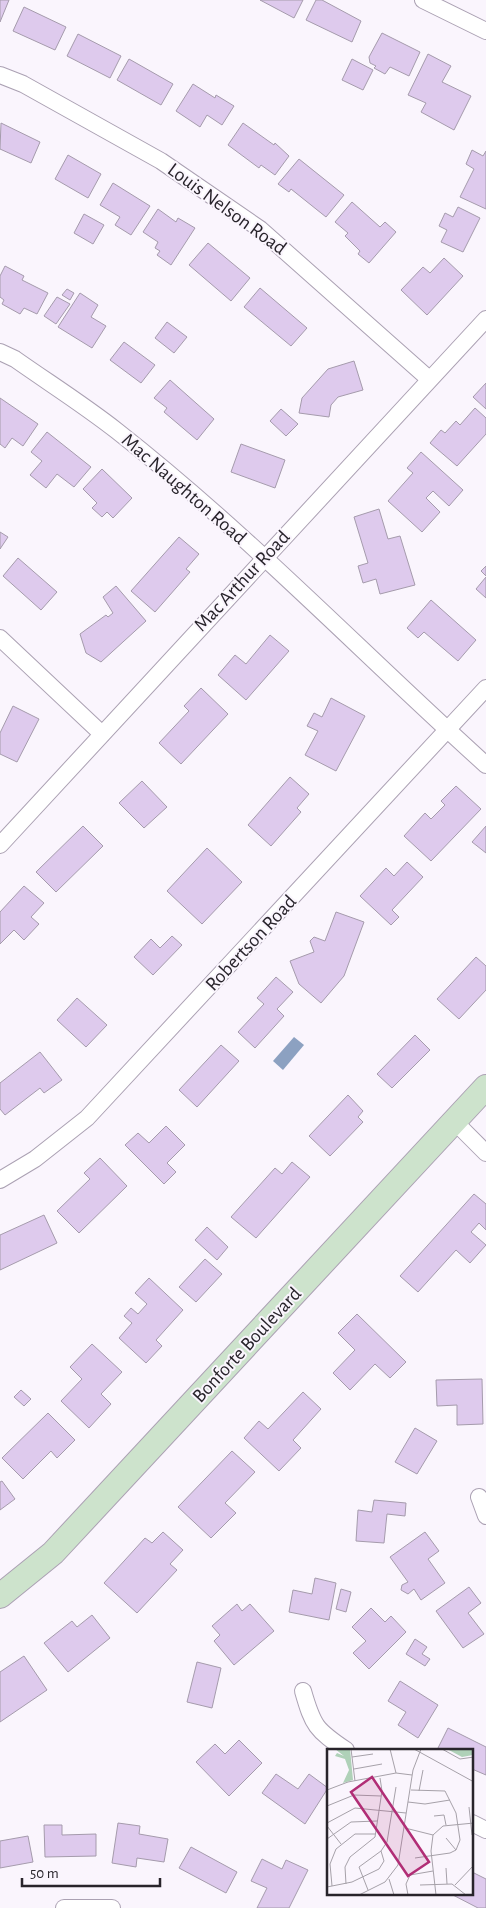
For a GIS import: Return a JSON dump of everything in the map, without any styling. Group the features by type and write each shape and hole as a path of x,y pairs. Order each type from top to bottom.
{"main road":[{"name":"Bonforte Boulevard","path":"0,1596 53,1553 486,1087"}],"street":[{"path":"423,0 486,32"},
{"name":"Louis Nelson Road","path":"0,75 23,84 161,161 260,229 429,379"},
{"name":"Mac Arthur Road","path":"0,845 486,319"},
{"name":"Mac Naughton Road","path":"0,352 15,359 116,430 264,558 486,765"},
{"path":"0,638 102,734"},
{"name":"Robertson Road","path":"0,1180 35,1159 87,1118 486,688"},
{"path":"455,1122 486,1154"},
{"path":"479,1497 486,1516"},
{"path":"302,1691 312,1721 326,1736 345,1749"},
{"path":"474,1824 486,1830"},
{"path":"64,1908 112,1908"}],"water":[{"path":"294,1037 304,1045 283,1070 273,1061"}],"building":[{"path":"0,0 9,0 0,22"},
{"path":"260,0 303,0 294,18"},
{"path":"316,0 322,0 361,21 352,42 306,20"},
{"path":"24,7 66,27 55,50 13,31"},
{"path":"382,33 420,52 409,76 390,67 385,74 374,68 376,66 370,63 369,57"},
{"path":"78,34 121,56 110,78 67,56"},
{"path":"428,54 451,66 442,82 471,96 454,130 421,112 426,103 408,95"},
{"path":"129,59 173,84 161,105 117,80"},
{"path":"352,59 373,70 363,90 342,80"},
{"path":"193,84 215,98 216,95 234,106 222,125 207,115 200,127 176,111"},
{"path":"1,123 40,142 31,163 0,149"},
{"path":"243,123 274,145 275,143 289,156 275,175 261,165 259,168 228,145"},
{"path":"472,150 483,156 486,151 486,209 460,197 474,169 466,164"},
{"path":"68,155 101,174 88,198 55,179"},
{"path":"299,159 344,195 326,217 291,189 289,192 278,184"},
{"path":"113,183 150,206 131,235 115,225 120,217 100,205"},
{"path":"352,202 380,227 385,222 396,232 369,263 358,254 360,251 345,236 348,233 335,222"},
{"path":"458,207 480,218 463,252 441,242 447,230 439,226 445,213 453,217"},
{"path":"158,209 176,222 178,218 195,228 171,265 157,255 160,251 155,248 158,242 143,232"},
{"path":"84,214 104,225 93,244 74,233"},
{"path":"208,243 250,278 231,301 189,265"},
{"path":"444,258 463,276 427,315 401,290 423,267 430,273"},
{"path":"5,266 24,276 22,280 48,293 37,314 24,308 20,314 2,304 4,300 0,297 0,276"},
{"path":"260,288 307,328 291,346 244,307"},
{"path":"67,289 74,293 70,300 62,295"},
{"path":"80,293 98,305 91,317 106,326 92,348 58,327"},
{"path":"57,297 70,304 56,324 44,316"},
{"path":"167,322 187,337 174,353 155,338"},
{"path":"124,342 155,365 141,383 110,360"},
{"path":"354,361 363,390 338,397 331,405 329,417 299,413 302,398 328,369"},
{"path":"170,380 214,419 197,440 164,412 167,408 154,398"},
{"path":"486,383 486,409 473,397"},
{"path":"0,398 38,424 23,446 12,438 5,448 0,444"},
{"path":"475,408 486,418 486,434 457,466 430,443 441,430 445,433 456,421 460,425"},
{"path":"281,409 298,424 286,436 270,421"},
{"path":"47,432 91,467 74,487 57,474 46,488 30,475 42,461 31,452"},
{"path":"241,444 285,460 275,488 231,472"},
{"path":"421,452 463,490 449,506 433,491 426,498 440,512 422,532 388,501 413,473 407,468"},
{"path":"102,469 132,498 113,518 107,512 102,517 92,508 97,503 83,489"},
{"path":"379,509 388,539 400,536 415,585 380,594 376,579 363,583 358,566 368,563 354,517"},
{"path":"0,532 8,537 0,549"},
{"path":"179,537 199,554 186,569 190,572 155,612 131,591"},
{"path":"18,558 57,592 41,610 3,576"},
{"path":"486,566 486,576 481,571"},
{"path":"486,577 486,598 476,589"},
{"path":"116,586 146,621 101,662 86,653 80,634 106,615 108,617 113,613 103,597"},
{"path":"431,600 476,640 458,661 424,632 418,638 407,628"},
{"path":"270,635 289,651 246,700 218,675 235,655 246,664"},
{"path":"201,688 228,714 181,764 159,743 189,711 184,706"},
{"path":"331,698 365,716 336,771 305,755 318,731 307,726 314,713 322,717"},
{"path":"13,706 39,719 17,762 0,754 0,733"},
{"path":"290,777 309,794 297,808 301,812 271,846 248,825"},
{"path":"142,781 167,807 144,828 119,803"},
{"path":"456,786 481,809 431,861 404,836 425,813 431,819 445,805 441,801"},
{"path":"83,826 103,846 56,892 36,872"},
{"path":"486,826 486,853 472,842"},
{"path":"207,848 242,882 202,924 167,891"},
{"path":"407,862 423,877 392,910 399,917 391,925 360,896 386,868 394,876"},
{"path":"24,886 44,903 31,917 39,924 24,940 14,930 0,944 0,912"},
{"path":"336,912 364,922 344,976 321,1003 299,984 290,961 314,952 310,941 314,937 325,941"},
{"path":"172,936 182,945 153,975 134,957 151,939 160,948"},
{"path":"476,957 486,966 486,990 459,1019 437,999"},
{"path":"276,977 293,992 277,1009 284,1016 255,1048 238,1032 264,1004 257,998"},
{"path":"77,998 107,1025 86,1047 57,1020"},
{"path":"415,1035 430,1050 392,1088 377,1074"},
{"path":"221,1045 239,1061 197,1107 179,1090"},
{"path":"40,1052 62,1080 44,1093 40,1088 5,1115 0,1109 0,1083"},
{"path":"348,1095 363,1111 358,1117 363,1122 330,1156 309,1136"},
{"path":"166,1126 185,1145 167,1163 176,1172 164,1184 125,1145 138,1133 149,1143"},
{"path":"100,1158 127,1186 79,1233 57,1211 90,1179 84,1173"},
{"path":"292,1162 310,1177 256,1238 231,1217 275,1168 282,1174"},
{"path":"474,1194 486,1204 486,1230 479,1223 471,1232 486,1245 470,1263 456,1250 418,1292 400,1276"},
{"path":"44,1215 57,1243 0,1270 0,1235"},
{"path":"207,1227 228,1247 217,1260 195,1240"},
{"path":"205,1259 222,1274 196,1302 179,1287"},
{"path":"149,1278 183,1310 156,1340 162,1346 146,1363 119,1338 132,1323 124,1316 131,1308 138,1314 147,1304 135,1293"},
{"path":"357,1314 406,1362 390,1378 375,1364 350,1390 333,1373 355,1350 338,1333"},
{"path":"92,1344 122,1372 101,1394 111,1404 89,1428 61,1401 82,1379 70,1367"},
{"path":"482,1379 483,1424 457,1425 457,1405 437,1406 436,1380"},
{"path":"21,1390 31,1399 24,1406 14,1397"},
{"path":"303,1392 321,1409 293,1440 301,1448 279,1471 244,1438 259,1421 268,1429"},
{"path":"48,1413 75,1440 57,1458 51,1451 23,1479 2,1458"},
{"path":"415,1428 437,1441 417,1474 395,1462"},
{"path":"232,1451 255,1472 225,1503 236,1513 211,1538 178,1507"},
{"path":"2,1481 15,1499 0,1510 0,1482"},
{"path":"374,1500 406,1503 405,1516 387,1514 384,1543 356,1541 358,1510 372,1512"},
{"path":"163,1532 183,1550 170,1564 177,1570 137,1613 104,1583 145,1538 152,1543"},
{"path":"425,1532 439,1551 428,1559 445,1583 421,1600 414,1589 408,1594 401,1590 402,1585 408,1582 390,1557"},
{"path":"315,1578 336,1583 329,1620 289,1612 293,1590 312,1594"},
{"path":"469,1587 481,1603 468,1613 484,1634 463,1648 436,1611"},
{"path":"341,1589 351,1592 346,1612 336,1609"},
{"path":"237,1604 242,1611 250,1604 274,1631 234,1665 214,1641 220,1635 212,1626"},
{"path":"371,1608 385,1622 391,1616 406,1632 369,1669 353,1653 366,1641 352,1627"},
{"path":"92,1615 110,1638 68,1672 44,1643 72,1621 77,1627"},
{"path":"415,1639 427,1647 422,1654 430,1659 425,1666 406,1654"},
{"path":"24,1656 47,1690 0,1722 0,1672"},
{"path":"197,1662 221,1668 212,1708 187,1702"},
{"path":"400,1681 438,1705 418,1738 398,1725 406,1712 388,1701"},
{"path":"448,1728 486,1747 486,1775 474,1770 474,1749 438,1749"},
{"path":"239,1740 262,1763 229,1796 196,1762 215,1744 225,1754"},
{"path":"276,1774 298,1789 309,1774 327,1787 305,1824 262,1793"},
{"path":"118,1823 140,1826 139,1834 168,1839 164,1862 137,1858 136,1867 112,1863"},
{"path":"44,1825 62,1825 62,1835 96,1834 96,1856 45,1857"},
{"path":"28,1836 33,1862 0,1868 0,1841"},
{"path":"191,1847 237,1872 226,1893 179,1868"},
{"path":"262,1859 282,1869 286,1860 308,1870 289,1908 257,1908 267,1888 251,1881"},
{"path":"474,1873 486,1879 486,1908 478,1908 455,1896 474,1896"}]}
